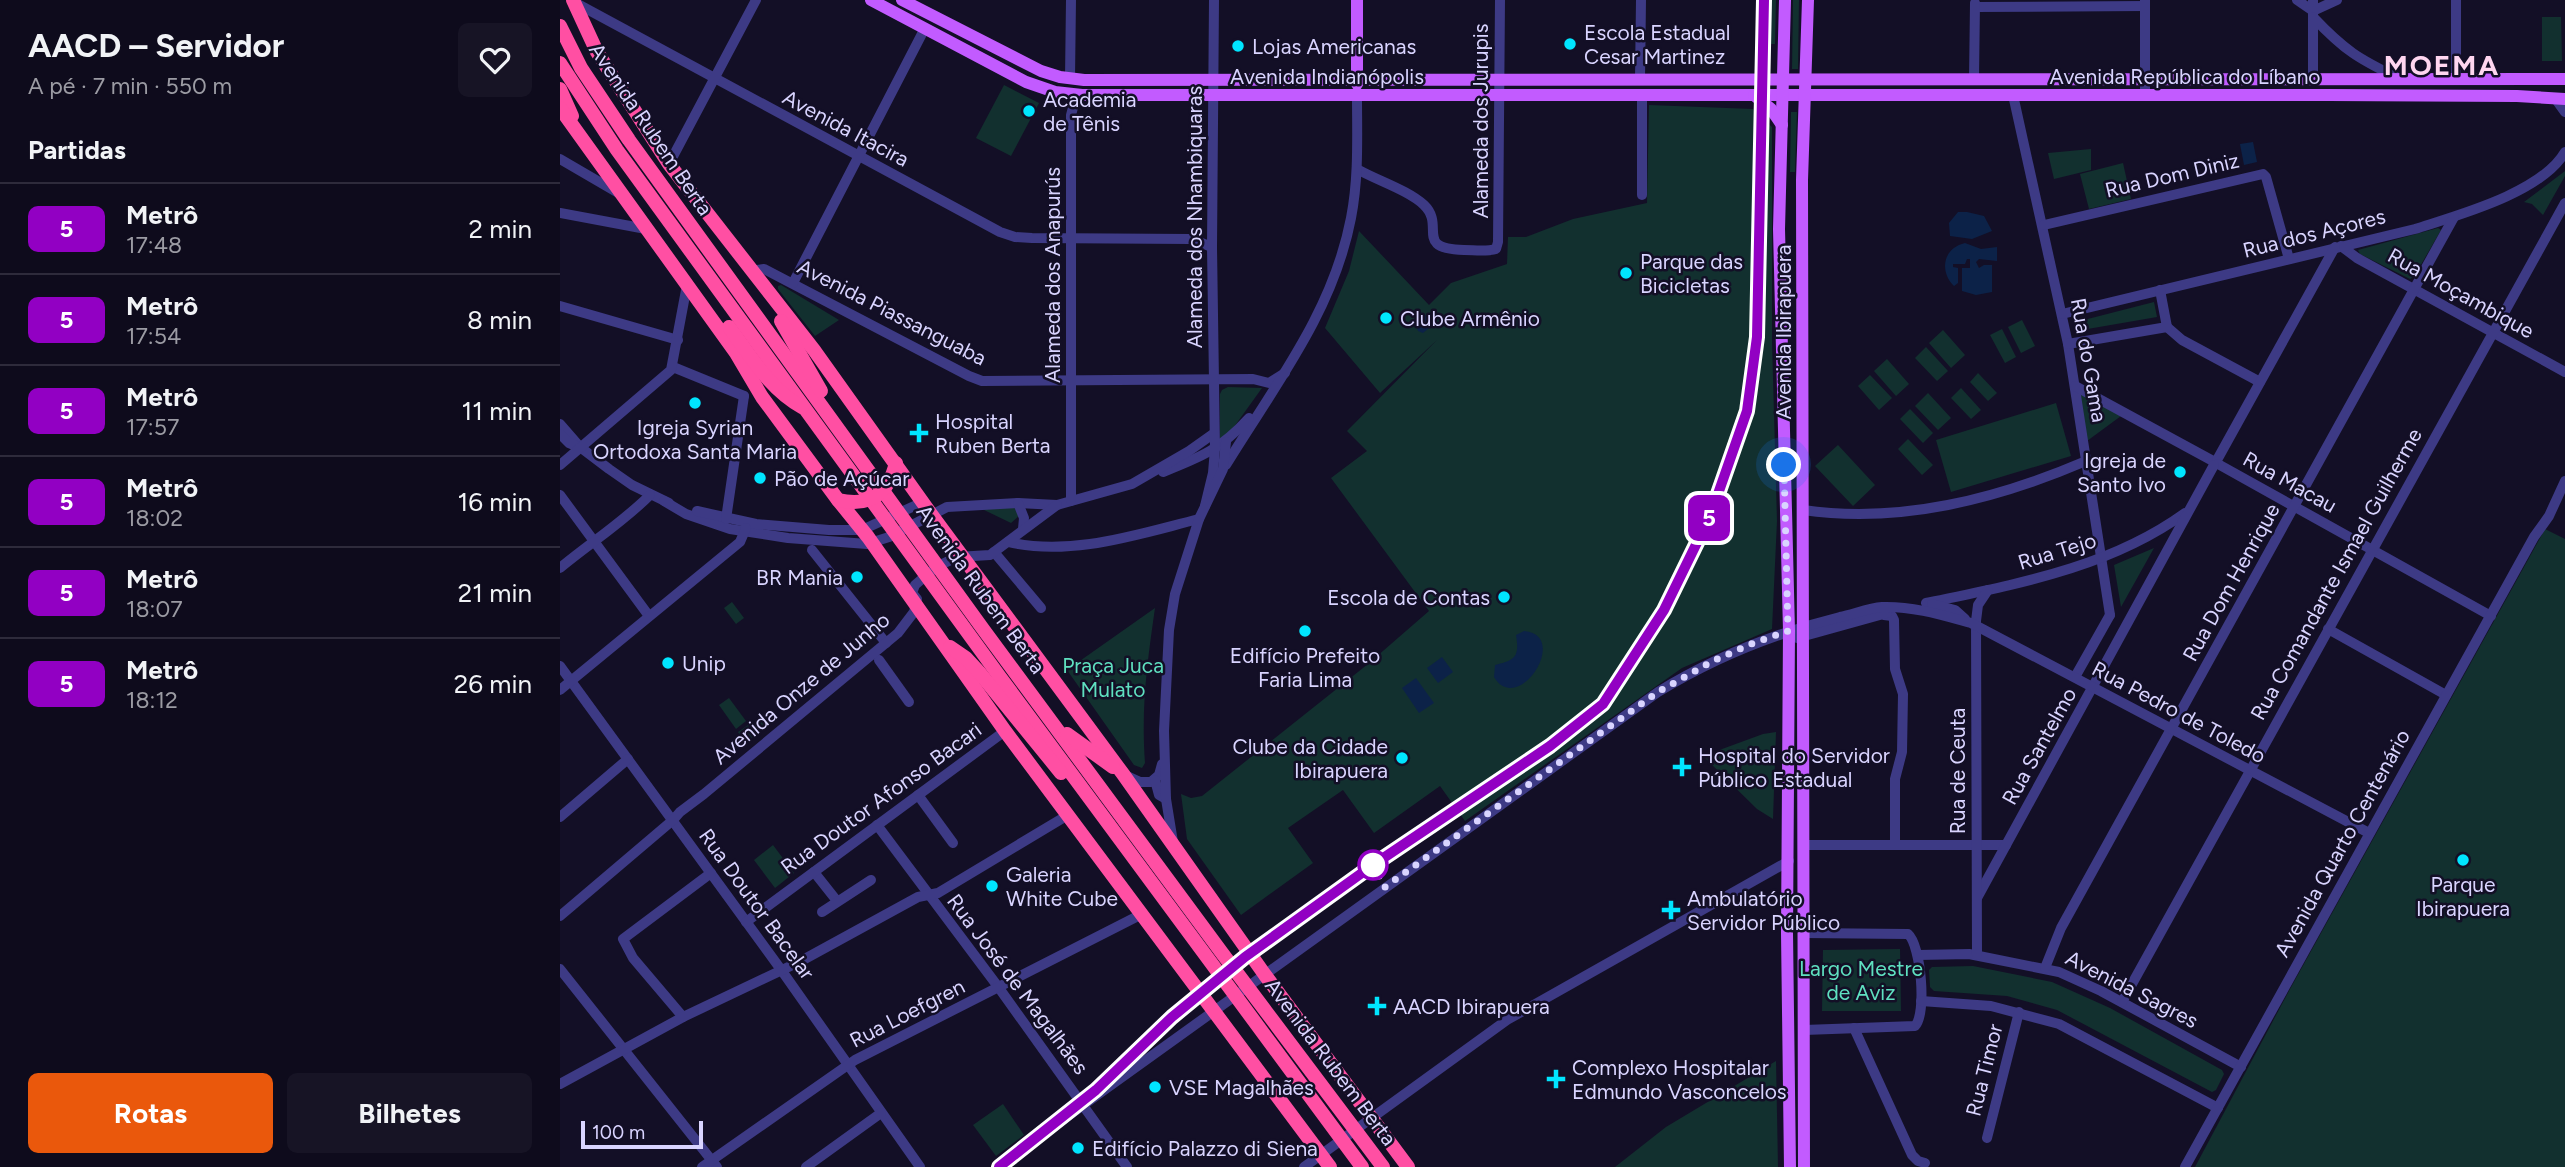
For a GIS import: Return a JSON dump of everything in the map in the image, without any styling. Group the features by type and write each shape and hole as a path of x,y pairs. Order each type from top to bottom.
{"highway":[{"name":"Avenida Rubem Berta","path":"574,1 597,52 669,164 741,258"},
{"name":"Avenida Rubem Berta","path":"560,26 597,94 858,454 1141,868 1362,1167"},
{"name":"Avenida Rubem Berta","path":"560,63 617,150 845,464 1055,726 1383,1167"},
{"path":"560,89 579,137"},
{"path":"560,108 736,352 750,392 867,536 1005,731 1325,1151 1331,1167"},
{"path":"741,258 795,344 836,423"},
{"path":"741,258 814,350 1123,774 1263,977 1408,1167"},
{"path":"700,302 716,311 774,386 791,401 809,411"},
{"path":"838,500 855,503 872,499 890,484 896,463"},
{"path":"945,646 966,658 979,672 1117,846 1141,868"},
{"path":"1055,726 1123,774"}],"main road":[{"name":"Avenida Indianópolis","path":"871,0 1026,82 1055,92 1214,95 1805,95"},
{"name":"Avenida Indianópolis","path":"902,0 1031,67 1070,78 1806,78"},
{"path":"1357,0 1357,95"},
{"name":"Avenida Ibirapuera","path":"1785,0 1779,229 1788,640 1790,1167"},
{"name":"Avenida Ibirapuera","path":"1804,1167 1802,180 1808,0"},
{"name":"Avenida República do Líbano","path":"1806,78 2565,79"},
{"path":"1941,94 1968,86 1974,79"},
{"path":"2392,95 2449,90 2456,79"},
{"path":"1754,95 1772,109 1783,128"},
{"name":"Avenida República do Líbano","path":"1805,95 2392,95 2560,98"},
{"path":"1773,636 1788,640"},
{"path":"1789,861 1797,867 1803,879"}],"street":[{"path":"669,164 756,0"},
{"path":"929,0 929,15"},
{"path":"1070,78 1071,0"},
{"name":"Alameda dos Nhambiquaras","path":"1205,506 1213,473 1215,449 1212,247 1214,0"},
{"name":"Alameda dos Jurupis","path":"1357,169 1421,202 1430,212 1433,237 1440,247 1496,248 1499,242 1500,0"},
{"path":"1640,79 1641,0"},
{"path":"2297,0 2313,9 2340,46 2354,56 2401,79"},
{"path":"2313,9 2337,0"},
{"path":"2456,0 2456,79"},
{"name":"Avenida Itacira","path":"574,1 715,80 1000,232 1015,237 1191,239 1212,247"},
{"path":"1974,79 1975,3 2145,3 2145,95"},
{"path":"2313,9 2314,79"},
{"path":"586,30 611,22"},
{"path":"793,282 925,28"},
{"name":"Alameda dos Anapurús","path":"1071,501 1071,115 1074,104 1082,94"},
{"path":"1174,846 1166,794 1164,707 1169,630 1175,594 1205,506 1221,474 1311,330 1342,256 1351,218 1357,169 1357,95"},
{"path":"1642,195 1643,95"},
{"name":"Rua do Gama","path":"2013,95 2044,225 2068,344 2110,615"},
{"path":"2560,98 2565,112"},
{"name":"Rua dos Açores","path":"2062,314 2415,229 2454,217 2496,202 2523,188 2564,155"},
{"path":"560,159 621,195"},
{"name":"Rua Dom Diniz","path":"2044,225 2263,174 2289,260"},
{"name":"Rua Comandante Ismael Guilherme","path":"2122,1002 2565,203"},
{"path":"560,226 561,214 646,229"},
{"name":"Rua Dom Henrique","path":"2045,968 2061,928 2454,217"},
{"name":"Rua Moçambique","path":"2338,246 2565,372"},
{"name":"Rua Santelmo","path":"1977,898 2188,510 2338,246"},
{"name":"Avenida Piassanguaba","path":"751,271 764,269 793,282 973,378 993,381 1252,379 1269,383"},
{"path":"560,465 673,368 687,285"},
{"path":"2160,290 2167,327 2182,340 2260,382"},
{"path":"560,306 678,340"},
{"path":"2068,344 2167,327"},
{"path":"673,368 750,392 726,519"},
{"path":"1152,473 1153,477 1226,442 1267,398 1269,383 1284,373"},
{"name":"Rua Macau","path":"2075,386 2491,616"},
{"path":"560,424 580,447 650,495 746,527 829,530 889,537 927,508"},
{"path":"560,434 569,443 580,447"},
{"path":"664,501 674,509 698,519 858,544 872,527 927,508 1018,503 1057,505 1132,484 1213,434"},
{"path":"1221,474 1226,442"},
{"path":"1191,460 1202,462 1206,467 1209,492"},
{"path":"1803,510 1857,515 1936,508 2023,486 2086,461"},
{"name":"Avenida Quarto Centenário","path":"2185,1167 2562,490"},
{"path":"560,495 649,616"},
{"path":"560,568 620,523 650,495"},
{"path":"1018,503 1024,518 1023,529"},
{"name":"Avenida Onze de Junho","path":"560,916 674,822 680,812 906,625 916,606 917,599 912,593 915,586 936,567 963,556 985,556 994,552 1057,505"},
{"name":"Rua Tejo","path":"1925,607 2101,558 2137,543 2188,510"},
{"path":"1008,542 1038,545 1100,543 1199,519"},
{"path":"560,690 740,542 746,527"},
{"path":"812,550 886,643"},
{"path":"994,552 1041,608"},
{"name":"Rua de Ceuta","path":"1977,956 1974,624 1978,605 1988,590"},
{"name":"Rua Pedro de Toledo","path":"1788,640 1803,631 1881,607 1955,610 1974,624 2249,772 2369,833"},
{"path":"1894,620 1902,614 1925,607"},
{"name":"Rua Pedro de Toledo","path":"1803,631 1884,615 1894,608"},
{"path":"1884,615 1892,616 1894,620 1895,669 1903,694 1902,752 1895,779 1895,845"},
{"path":"2075,677 2110,615 2127,624"},
{"path":"2328,629 2446,695"},
{"path":"997,1167 1658,692 1713,661 1773,636"},
{"path":"879,660 909,702"},
{"name":"Rua Doutor Bacelar","path":"560,666 782,971 920,1167"},
{"name":"Rua Doutor Afonso Bacari","path":"746,922 1005,731"},
{"path":"1165,749 1155,780 1159,795 1166,794"},
{"path":"560,817 628,759"},
{"path":"1123,774 1140,782 1155,780"},
{"path":"918,795 953,843"},
{"path":"560,1084 683,1017 782,971 918,897 938,893 1068,815"},
{"name":"Rua José de Magalhães","path":"877,825 999,988 1127,1167"},
{"path":"1803,845 2006,845"},
{"path":"1304,1167 1524,1010 1789,861"},
{"path":"814,872 837,901"},
{"path":"683,1017 633,958 623,939 711,873"},
{"path":"822,912 871,880"},
{"name":"Rua Loefgren","path":"702,1167 715,1164 847,1065 1142,914"},
{"path":"1803,933 1905,932 1914,939 1918,955 1921,1001 1921,1017 1915,1026 1804,1030"},
{"name":"Avenida Sagres","path":"1918,955 1977,956 2059,972 2122,1002 2241,1067"},
{"path":"560,969 715,1164"},
{"path":"1921,1001 1991,1006 2067,1028 2218,1108"},
{"name":"Rua Timor","path":"1987,1138 2019,1012"},
{"path":"1854,1028 1912,1156 1925,1163"},
{"path":"806,1167 881,1113"}],"green space":[{"path":"1765,0 1776,0 1775,44 1767,44 1768,8 1765,7"},
{"path":"1793,0 1799,0 1798,69 1792,69"},
{"path":"2542,17 2561,17 2562,61 2542,61"},
{"path":"1004,85 1039,103 1011,156 976,138"},
{"path":"1649,105 1753,109 1772,127 1772,342 1777,521 1772,629 1682,668 1465,821 1440,786 1374,833 1343,790 1288,828 1313,863 1241,915 1187,839 1181,794 1191,798 1202,796 1368,664 1429,611 1331,478 1367,451 1347,431 1437,340 1380,393 1325,328 1349,271 1359,231 1429,305 1451,283 1507,264 1508,237 1526,237 1573,219 1647,203"},
{"path":"1791,112 1797,112 1795,172 1790,172"},
{"path":"2091,149 2091,170 2054,179 2048,153"},
{"path":"2123,163 2131,199 2089,209 2080,174"},
{"path":"2565,171 2565,176 2543,215 2532,204 2524,202"},
{"path":"2438,228 2441,230 2410,279 2360,254 2358,250"},
{"path":"781,285 839,320 815,336 778,289"},
{"path":"2154,302 2157,317 2076,331 2076,322"},
{"path":"2022,320 2035,346 2021,353 2008,327"},
{"path":"2002,329 2016,357 2005,363 1990,335"},
{"path":"1943,330 1965,355 1951,368 1929,343"},
{"path":"1926,347 1948,371 1937,381 1915,358"},
{"path":"1887,359 1909,384 1896,396 1874,371"},
{"path":"1978,373 1997,393 1988,401 1970,382"},
{"path":"1870,375 1892,398 1879,410 1858,386"},
{"path":"1228,387 1262,388 1226,438 1220,438 1220,394"},
{"path":"1961,388 1981,410 1971,419 1951,398"},
{"path":"1928,393 1951,418 1938,430 1915,406"},
{"path":"2080,393 2121,416 2087,441"},
{"path":"2056,403 2071,456 1951,492 1936,440"},
{"path":"1910,409 1933,433 1923,443 1900,419"},
{"path":"1908,439 1933,465 1922,475 1898,449"},
{"path":"1838,445 1875,485 1853,506 1815,466"},
{"path":"1013,506 1020,515 1011,523 982,509"},
{"name":"Parque Ibirapuera","path":"2545,529 2565,539 2565,1167 2195,1167 2290,989"},
{"path":"2154,548 2121,607 2114,565"},
{"path":"732,602 744,618 736,624 724,608"},
{"name":"Praça Juca Mulato","path":"1155,608 1146,686 1145,763 1142,768 1134,765 1067,670"},
{"path":"729,698 746,721 736,729 719,705"},
{"path":"769,715 773,720 745,744 738,732 748,725 751,729"},
{"path":"1776,732 1773,819 1757,809 1703,756 1763,734"},
{"path":"773,845 794,873 775,888 754,860"},
{"name":"Largo Mestre de Aviz","path":"1900,949 1901,1011 1822,1011 1823,950"},
{"path":"1973,966 2052,982 2110,1008 2222,1070 2224,1074 2216,1090 2212,1092 2057,1010 2007,996 1934,991 1930,987 1929,970 1932,967"},
{"path":"1776,1061 1778,1167 1615,1167 1666,1127"},
{"path":"1003,1104 1024,1135 996,1156 973,1125"}],"water":[{"path":"2253,142 2257,162 2244,165 2240,144"},
{"path":"1958,212 1984,216 1992,231 1972,239 1950,236 1949,223"},
{"path":"1965,243 1981,249 1997,247 1997,261 1979,259 1976,262 1979,268 1992,265 1992,292 1976,295 1962,291 1962,268 1970,268 1970,259 1967,259 1965,264 1953,264 1953,267 1958,268 1958,283 1954,286 1949,280 1945,267 1948,255"},
{"path":"1424,315 1429,316 1434,324 1423,333 1418,331 1416,325"},
{"path":"1524,631 1537,636 1543,646 1541,658 1536,670 1526,681 1515,687 1504,687 1494,677 1495,665 1514,657 1517,649 1516,635"},
{"path":"1442,657 1453,672 1438,683 1427,668"},
{"path":"1416,678 1434,703 1419,713 1402,688"}],"metro line":[{"name":"5","path":"999,1167 1096,1090 1172,1017 1245,957 1373,865 1550,746 1603,704 1664,610 1711,514 1747,411 1757,337 1764,0"}],"place":[{"name":"Escola Estadual Cesar Martinez","path":"1570,44"},
{"name":"Lojas Americanas","path":"1238,46"},
{"name":"Academia de Tênis","path":"1029,111"},
{"name":"Parque das Bicicletas","path":"1626,273"},
{"name":"Clube Armênio","path":"1386,318"},
{"name":"Igreja Syrian Ortodoxa Santa Maria","path":"695,403"},
{"name":"Hospital Ruben Berta","path":"919,433"},
{"name":"Igreja de Santo Ivo","path":"2180,472"},
{"name":"Pão de Açúcar","path":"760,478"},
{"name":"BR Mania","path":"857,577"},
{"name":"Escola de Contas","path":"1504,597"},
{"name":"Edifício Prefeito Faria Lima","path":"1305,631"},
{"name":"Unip","path":"668,663"},
{"name":"Clube da Cidade Ibirapuera","path":"1402,758"},
{"name":"Hospital do Servidor Público Estadual","path":"1682,767"},
{"name":"Parque Ibirapuera","path":"2463,860"},
{"name":"Galeria White Cube","path":"992,886"},
{"name":"Ambulatório Servidor Público","path":"1671,910"},
{"name":"AACD Ibirapuera","path":"1377,1006"},
{"name":"Complexo Hospitalar Edmundo Vasconcelos","path":"1556,1079"},
{"name":"VSE Magalhães","path":"1155,1087"},
{"name":"Edifício Palazzo di Siena","path":"1078,1148"}],"district":[{"name":"MOEMA","path":"2442,65"}],"route":[{"path":"1373,865 1385,887 1658,692 1713,661 1788,631 1784,465"}]}
